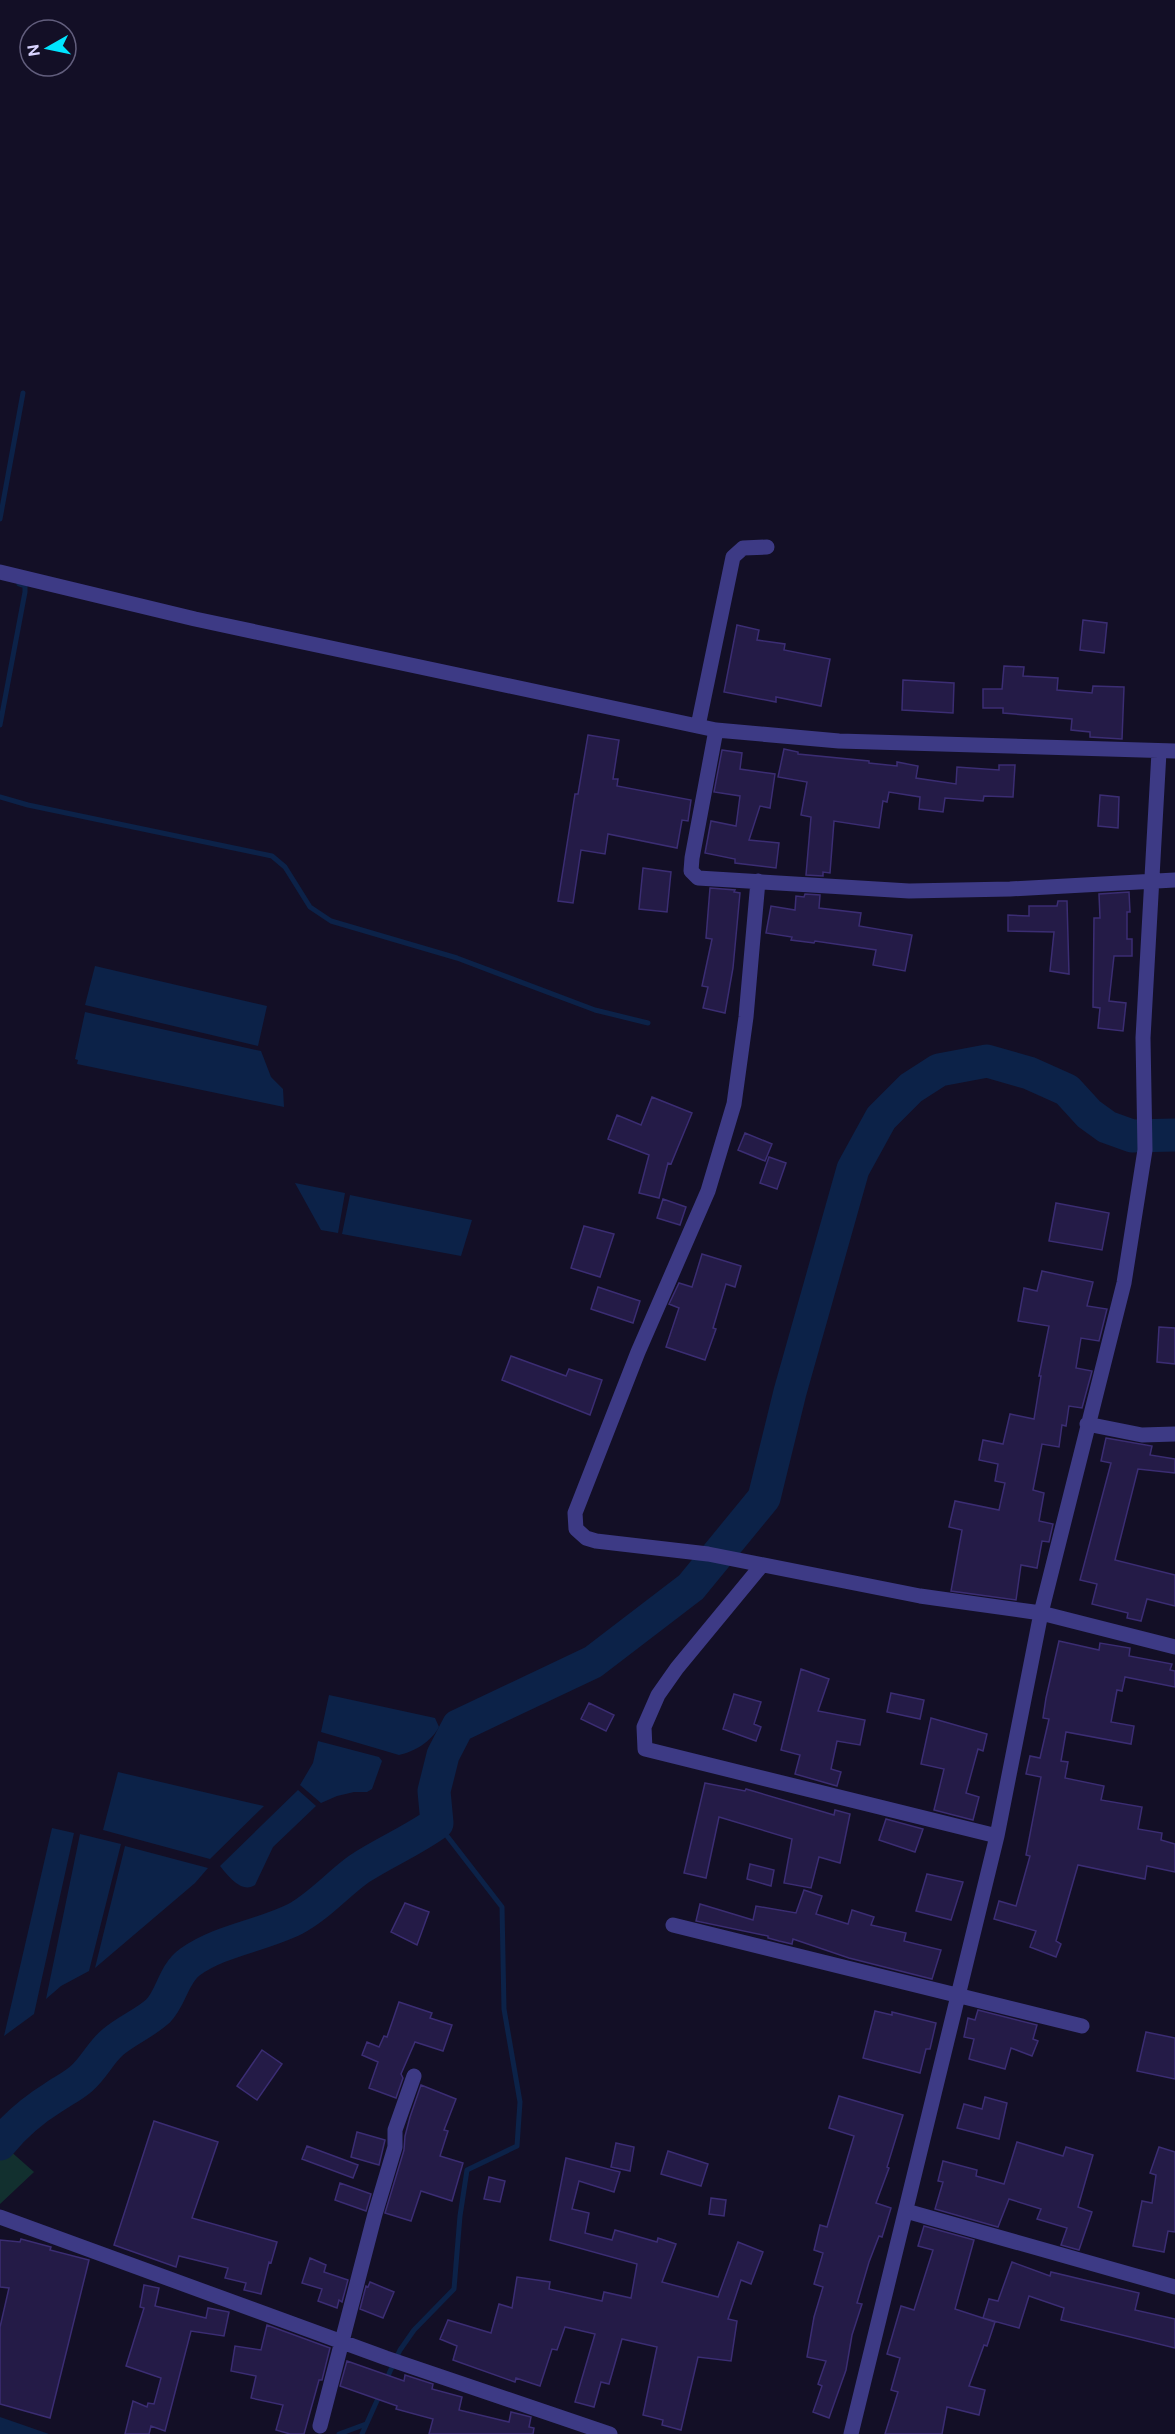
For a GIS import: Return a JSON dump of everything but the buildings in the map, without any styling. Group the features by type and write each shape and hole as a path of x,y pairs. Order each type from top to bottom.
{"street":[{"path":"698,726 733,557 743,548 767,547"},
{"path":"0,572 195,619 716,730 839,741 1175,752"},
{"path":"716,730 691,871 694,876 704,880 758,881 909,891 1175,880"},
{"path":"851,2434 997,1836 1041,1613 1124,1283 1145,1150 1143,1038 1150,880 1159,752"},
{"path":"758,881 746,1017 734,1104 708,1191 638,1352 575,1513 576,1529 586,1538 596,1541 708,1554 920,1596 1041,1613 1175,1647"},
{"path":"1087,1424 1142,1435 1175,1434"},
{"path":"757,1564 658,1695 644,1727 645,1749 656,1754 997,1836"},
{"path":"673,1925 1082,2026"},
{"path":"320,2426 375,2214 395,2147 395,2130 414,2076"},
{"path":"906,2211 1175,2287"},
{"path":"0,2217 391,2360 610,2434"}],"green space":[{"path":"0,2142 34,2172 0,2204"}],"water":[{"path":"95,966 267,1006 258,1046 85,1005"},
{"path":"85,1012 261,1051 271,1077 283,1089 284,1107 77,1064 78,1060 75,1059"},
{"path":"295,1183 345,1193 338,1233 321,1230"},
{"path":"350,1195 472,1220 461,1256 342,1234"},
{"path":"329,1695 435,1718 439,1727 422,1745 399,1755 321,1732"},
{"path":"318,1741 379,1757 382,1761 372,1789 367,1792 337,1796 321,1803 300,1785 313,1763"},
{"path":"118,1772 264,1806 210,1859 103,1830"},
{"path":"298,1790 316,1806 273,1847 255,1885 240,1886 220,1866"},
{"path":"52,1828 74,1833 34,2014 4,2036"},
{"path":"80,1834 121,1844 89,1971 61,1986 46,1999"},
{"path":"125,1846 208,1868 195,1883 95,1968"},
{"path":"0,2417 49,2434 0,2434"}],"waterway":[{"path":"0,519 23,393"},
{"path":"0,725 25,592 25,586 19,584"},
{"path":"0,797 28,805 272,856 285,867 310,907 331,921 457,958 595,1010 648,1023"},
{"path":"0,2144 32,2112 81,2079 113,2042 158,2011 167,1999 176,1979 190,1962 215,1948 295,1919 359,1869 437,1823 434,1791 443,1755 458,1726 593,1662 691,1587 764,1498 790,1392 853,1169 881,1118 911,1088 939,1070 987,1061 1029,1073 1067,1090 1089,1114 1107,1127 1132,1136 1175,1135"},
{"path":"386,2380 400,2350 414,2330 454,2289 460,2216 467,2170 517,2146 520,2102 504,2009 502,1907 437,1823"},
{"path":"362,2434 380,2394"},
{"path":"339,2434 366,2424"}]}
